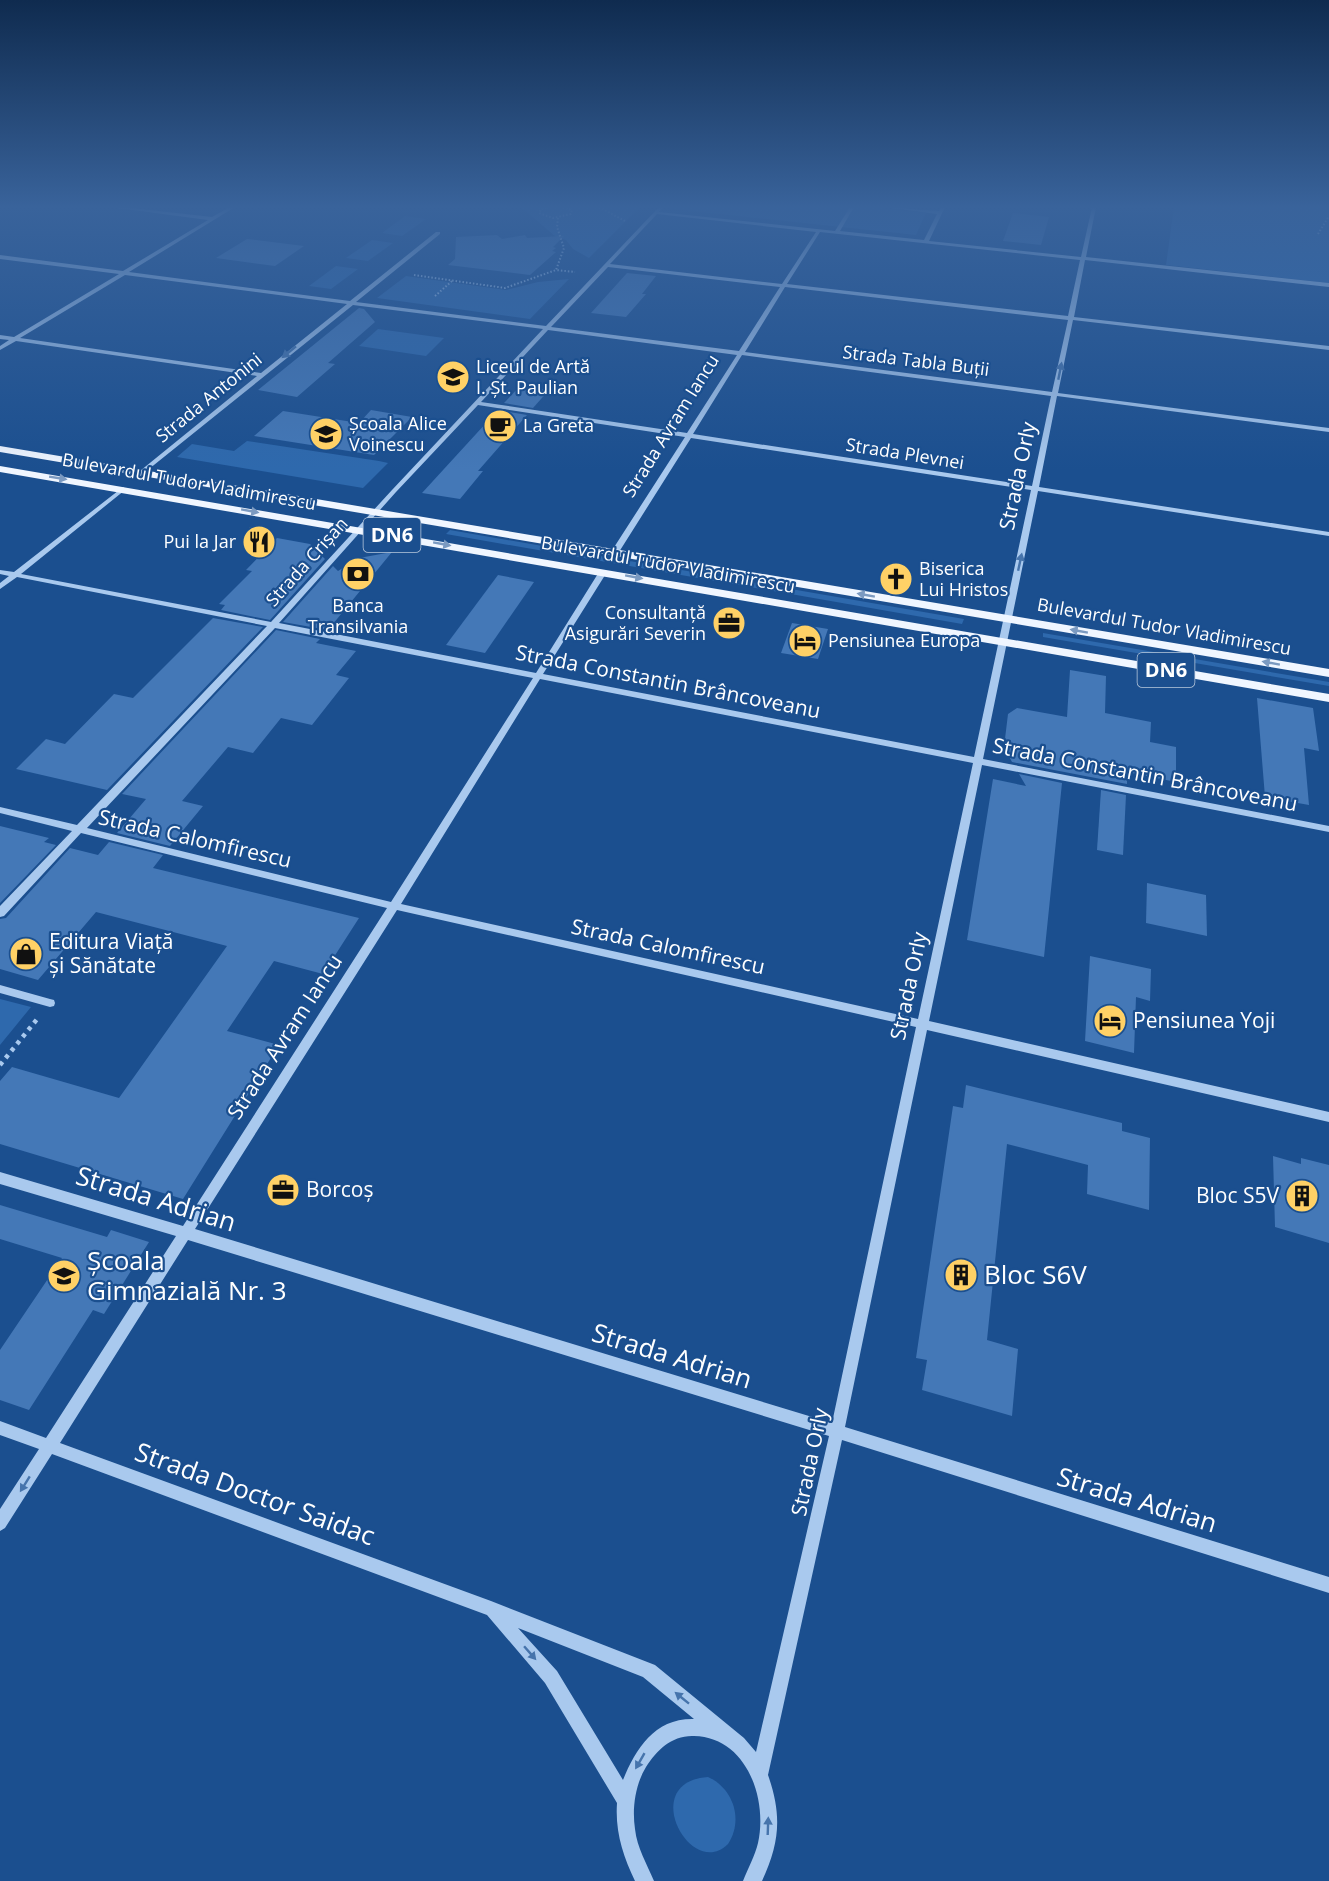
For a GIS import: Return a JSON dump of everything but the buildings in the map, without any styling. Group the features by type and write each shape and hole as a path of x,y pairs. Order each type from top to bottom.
{"main road":[{"name":"Bulevardul Tudor Vladimirescu","path":"0,449 1329,673"},
{"name":"Bulevardul Tudor Vladimirescu","path":"0,469 1329,698"}],"street":[{"path":"0,348 87,295"},
{"name":"Strada Tabla Buții","path":"288,295 1329,430"},
{"name":"Strada Antonini","path":"142,472 360,295"},
{"name":"Strada Crișan","path":"0,913 272,626 374,512 577,295"},
{"name":"Strada Avram Iancu","path":"615,552 778,295"},
{"path":"860,295 1329,348"},
{"name":"Strada Orly","path":"760,1773 837,1432 1075,295"},
{"path":"0,337 260,375"},
{"name":"Strada Plevnei","path":"476,403 1329,534"},
{"path":"0,587 123,489"},
{"name":"Strada Constantin Brâncoveanu","path":"0,572 1329,829"},
{"name":"Strada Avram Iancu","path":"0,1523 394,906 603,572"},
{"name":"Strada Calomfirescu","path":"0,810 78,831 394,906 921,1023 1329,1118"},
{"path":"0,989 50,1003"},
{"name":"Strada Adrian","path":"0,1178 185,1232 1329,1585"},
{"name":"Strada Doctor Saidac","path":"0,1428 491,1609 649,1671 746,1751 760,1773 768,1801 769,1829 764,1858 752,1881"},
{"name":"Strada Doctor Saidac","path":"491,1609 551,1677 626,1801"},
{"name":"Strada Doctor Saidac","path":"645,1881 633,1857 626,1829 626,1801 638,1765 647,1751 665,1735 685,1726 706,1727 727,1735"}],"path":[{"path":"0,1065 50,1003"}],"shaded area":[{"path":"381,295 554,295 530,319 377,298"},
{"path":"378,329 444,338 426,356 359,346"},
{"path":"247,441 388,463 363,488 177,457 192,444 234,451"},
{"path":"450,530 964,619 962,624 446,534"},
{"path":"1043,633 1329,682 1329,686 1043,637"},
{"path":"0,999 31,1007 0,1045"},
{"path":"708,1777 717,1782 730,1797 735,1815 733,1835 728,1844 714,1852 699,1850 687,1840 678,1826 673,1810 676,1795 687,1783"}],"place":[{"name":"Liceul de Artă I. Șt. Paulian","path":"453,377"},
{"name":"La Greta","path":"500,426"},
{"name":"Școala Alice Voinescu","path":"326,434"},
{"name":"Pui la Jar","path":"259,542"},
{"name":"Banca Transilvania","path":"358,574"},
{"name":"Biserica Lui Hristos","path":"896,579"},
{"name":"Consultanță Asigurări Severin","path":"729,623"},
{"name":"Pensiunea Europa","path":"805,641"},
{"name":"Editura Viață și Sănătate","path":"26,954"},
{"name":"Pensiunea Yoji","path":"1110,1021"},
{"name":"Borcoș","path":"283,1190"},
{"name":"Bloc S5V","path":"1302,1196"},
{"name":"Bloc S6V","path":"961,1275"},
{"name":"Școala Gimnazială Nr. 3","path":"64,1276"}]}
